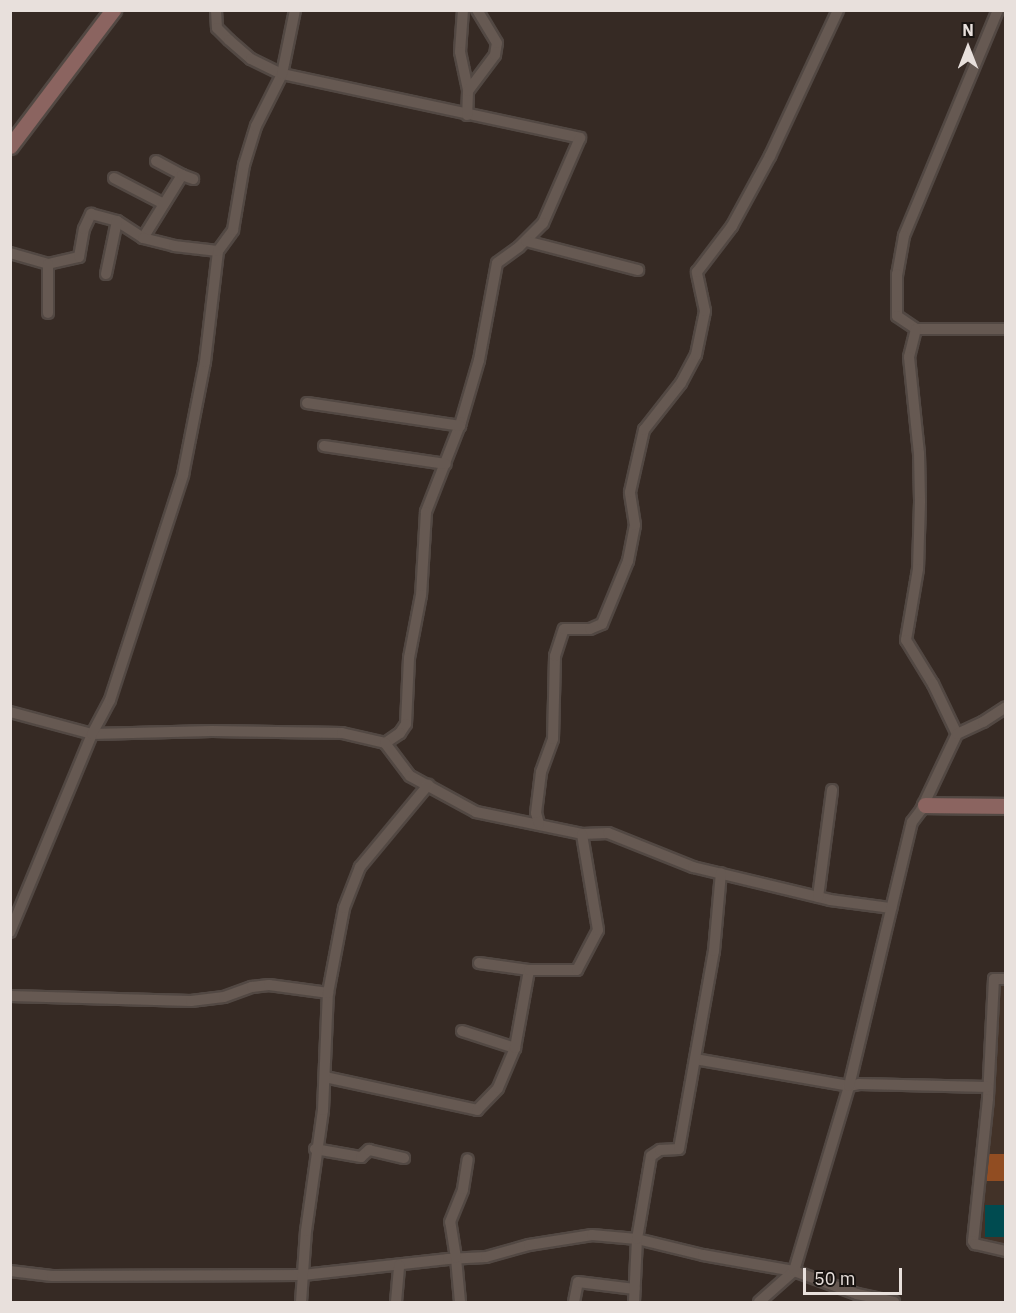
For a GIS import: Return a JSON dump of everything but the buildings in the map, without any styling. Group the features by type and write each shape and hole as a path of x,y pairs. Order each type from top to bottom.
{"street":[{"path":"10,146 113,10"},
{"path":"216,10 217,28 229,40 251,59 282,74 467,116 580,138 543,223 526,241 497,263 479,360 460,426 426,512 421,595 409,658 406,724 400,733 385,743"},
{"path":"10,932 92,734 110,700 183,475 205,362 218,251 233,230 244,165 256,126 282,74 296,10"},
{"path":"463,10 460,52 468,91 467,116"},
{"path":"468,91 495,55 497,43 477,10"},
{"path":"539,824 536,813 541,772 553,740 555,656 564,629 590,629 602,624 628,561 634,525 630,492 644,430 681,383 696,356 705,311 697,272 732,226 770,156 838,10"},
{"path":"998,10 904,236 897,274 897,316 916,329 1005,330"},
{"path":"156,161 193,179"},
{"path":"142,238 182,175"},
{"path":"114,178 164,204"},
{"path":"10,253 48,264 79,256 84,229 91,214 117,221 142,238 174,246 218,251"},
{"path":"106,274 117,221"},
{"path":"526,241 638,270"},
{"path":"48,264 48,313"},
{"path":"916,329 909,357 913,373 919,453 918,569 906,640 933,684 957,734"},
{"path":"307,403 460,426"},
{"path":"324,446 446,464"},
{"path":"759,1302 794,1271 849,1086 912,822 922,810 957,734 983,722 1005,707"},
{"path":"10,712 92,734 286,730 342,733 385,743 410,776 476,812 582,834 608,833 693,867 818,897 891,908"},
{"path":"301,1302 315,1149 323,1110 328,993 344,908 360,867 428,785"},
{"path":"818,897 832,790"},
{"path":"922,810 1005,806"},
{"path":"479,963 529,970 577,970 598,930 582,834"},
{"path":"634,1302 637,1239 651,1156 660,1150 679,1149 714,951 721,873"},
{"path":"325,1077 477,1110 498,1088 514,1048 529,970"},
{"path":"1005,979 994,979 988,1087 973,1241 975,1244 1005,1251"},
{"path":"10,996 190,1000 224,997 252,987 269,985 328,993"},
{"path":"462,1031 514,1048"},
{"path":"695,1059 849,1086 859,1084 988,1087"},
{"path":"315,1149 361,1157 369,1150 404,1158"},
{"path":"460,1302 450,1222 463,1189 468,1159"},
{"path":"10,1271 52,1276 303,1275 456,1258 486,1257 529,1245 592,1235 637,1239 703,1255 794,1271 848,1291 894,1302"},
{"path":"396,1302 399,1265"},
{"path":"574,1302 578,1282 634,1289"}],"shaded area":[{"path":"994,979 1005,979 1005,1251 975,1244"}],"water":[{"path":"985,1205 1005,1205 1005,1237 985,1237"}]}
